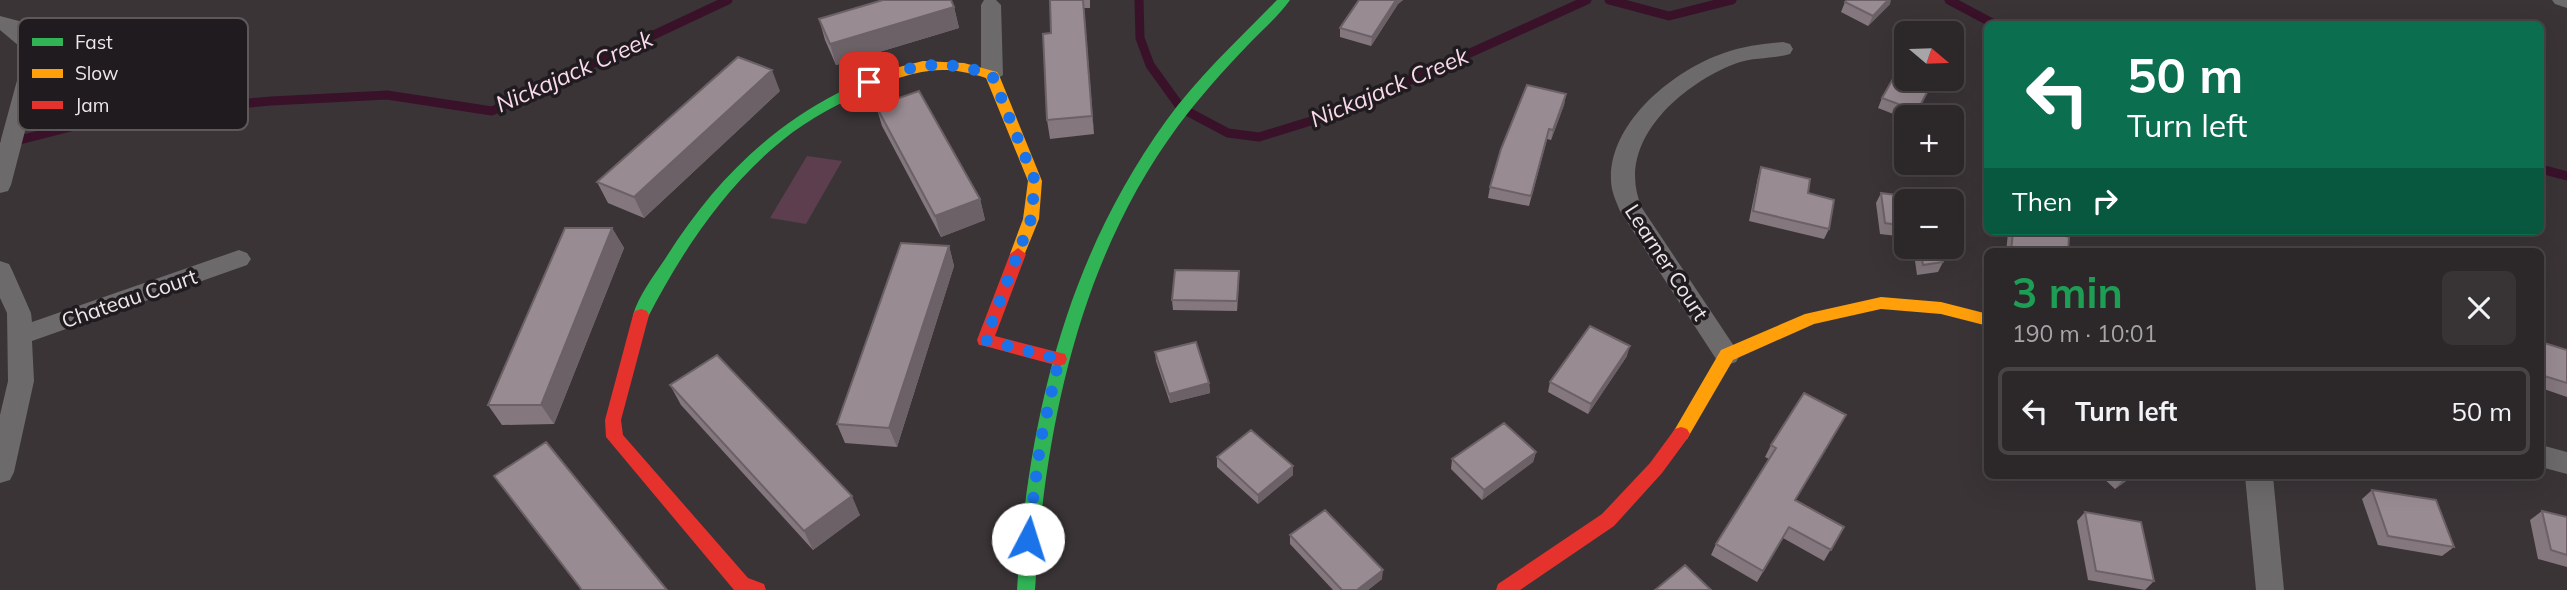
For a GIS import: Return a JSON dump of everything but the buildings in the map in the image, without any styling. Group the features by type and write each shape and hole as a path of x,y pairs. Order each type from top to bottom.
{"street":[{"path":"1026,590 1032,496 1059,359 1087,282 1120,208 1158,142 1188,104 1284,0"},
{"path":"991,5 992,75 1035,181 1031,219 985,340 1059,359"},
{"path":"0,23 12,26 18,32"},
{"name":"Learner Court","path":"1727,355 1632,211 1624,194 1623,163 1630,142 1641,124 1660,105 1702,72 1740,56 1783,50"},
{"path":"757,590 741,584 615,437 613,420 644,305 679,246 722,193 785,131 832,101 906,67 961,64 992,75"},
{"path":"0,185 18,116"},
{"name":"Chateau Court","path":"19,336 239,259"},
{"path":"0,270 19,313 21,381 0,472"},
{"path":"1505,590 1608,520 1656,468 1687,426 1727,355 1811,318 1846,308 1881,303 1941,308 1984,319"},
{"path":"2544,457 2567,463"},
{"path":"2259,479 2270,590"}],"shaded area":[{"path":"807,156 842,161 806,224 770,218"}],"waterway":[{"name":"Nickajack Creek","path":"248,103 387,95 492,111 728,0"},
{"name":"Nickajack Creek","path":"1139,0 1140,38 1150,65 1181,108 1228,133 1259,137 1340,112 1587,0"},
{"name":"Nickajack Creek","path":"1609,0 1669,16 1732,0"},
{"name":"Nickajack Creek","path":"1949,0 1988,21"},
{"name":"Nickajack Creek","path":"0,145 59,130"},
{"name":"Nickajack Creek","path":"2544,170 2567,176"}],"traffic: fast":[{"path":"1026,590 1037,467 1049,407 1064,347 1083,289 1107,232 1136,178 1170,126 1196,93 1284,0"},
{"path":"641,315 644,305 690,233 744,167 798,122 882,78"}],"traffic: slow":[{"path":"882,78 910,68 937,65 964,67 992,75 1035,181 1031,219 1018,254"},
{"path":"1681,434 1727,355 1811,318 1881,303 1941,308 1984,319"}],"traffic: jam":[{"path":"1018,254 985,340 1059,359"},
{"path":"641,315 613,420 615,437 741,584 757,590"},
{"path":"1505,590 1608,520 1656,468 1681,434"}],"route":[{"path":"869,82 906,67 961,64 992,75 1035,181 1031,219 985,340 1059,359 1041,439 1028,539"}]}
